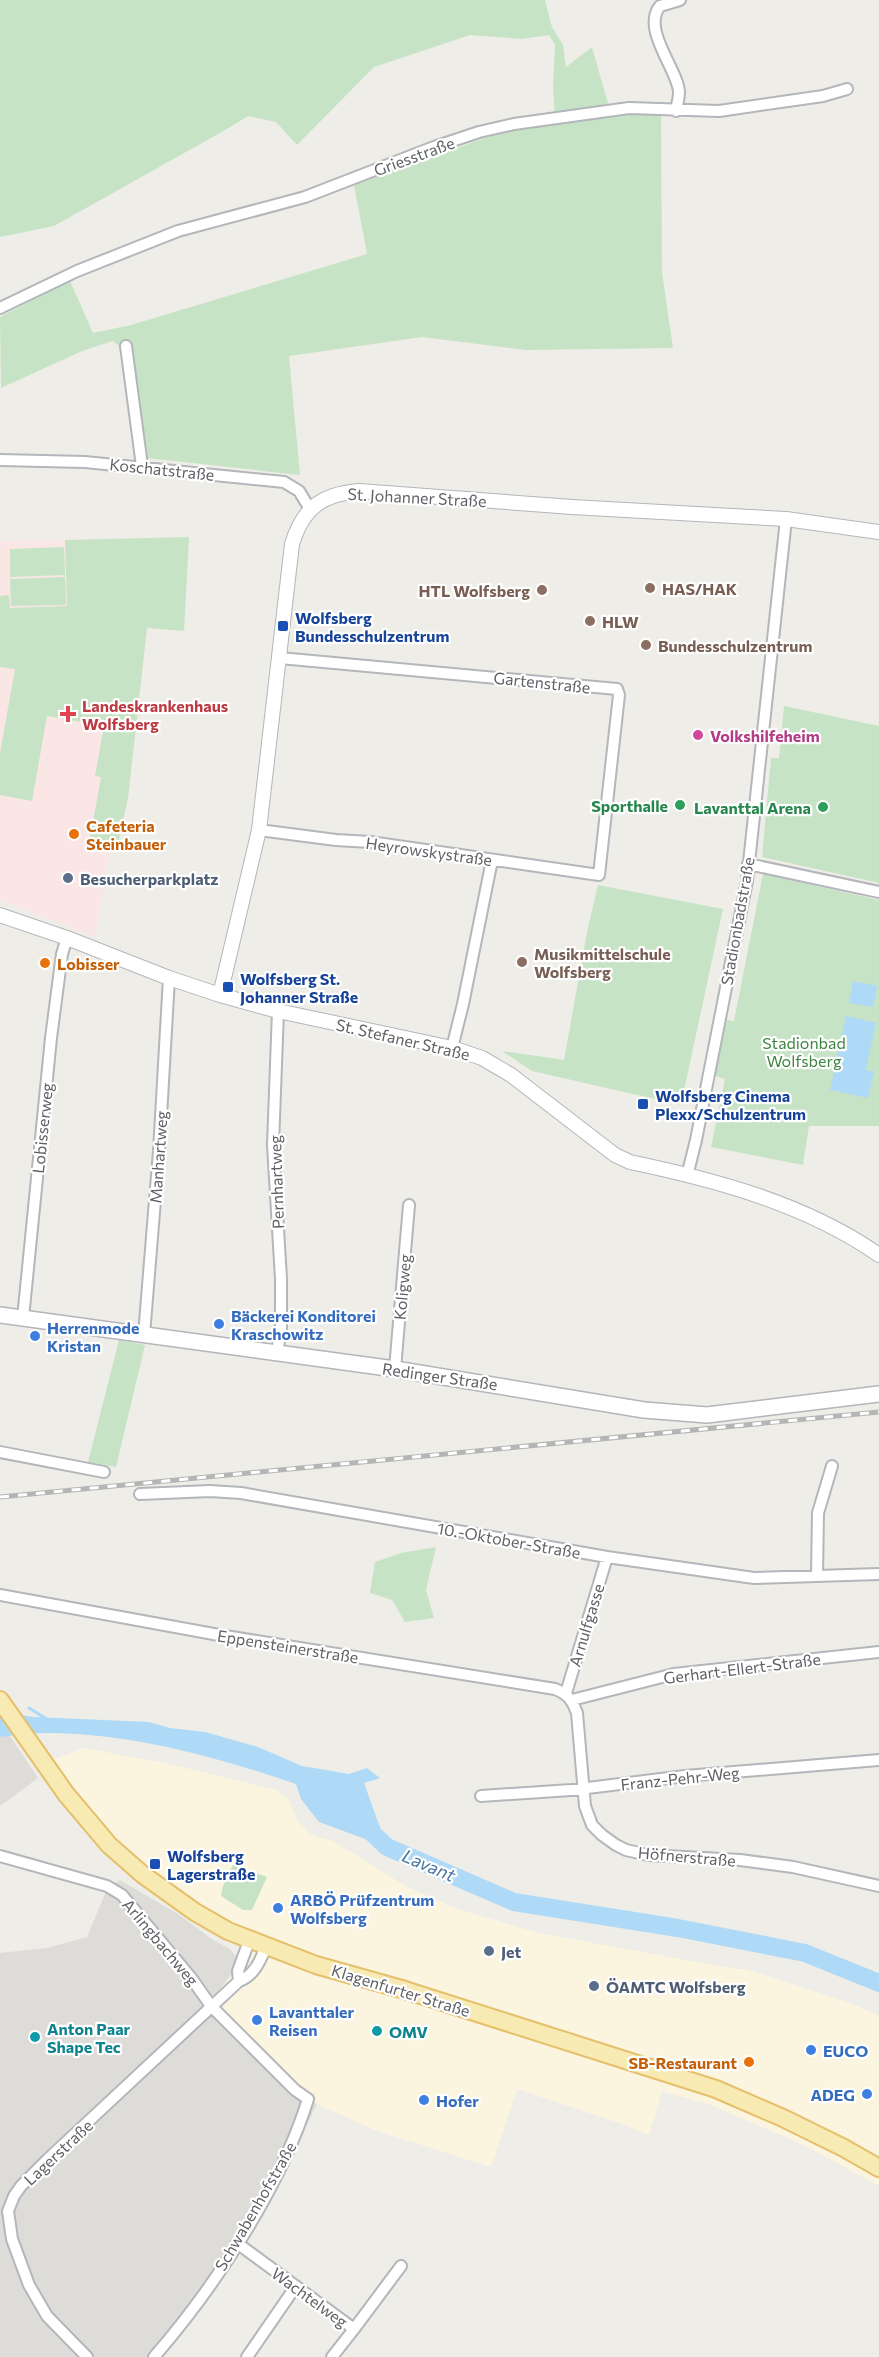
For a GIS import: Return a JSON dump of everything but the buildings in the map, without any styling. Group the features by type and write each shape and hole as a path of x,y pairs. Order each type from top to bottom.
{"main road":[{"name":"Redinger Straße","path":"0,1315 395,1369 644,1410 707,1415 879,1394"},
{"name":"Klagenfurter Straße","path":"0,1700 78,1810 123,1858 195,1912 228,1931 316,1965 405,1990 716,2089 783,2118 879,2168"}],"street":[{"path":"676,111 679,90 660,47 655,17 660,6 680,0"},
{"name":"Griesstraße","path":"0,308 77,271 178,231 304,197 479,132 514,124 629,108 719,111 823,96 847,89"},
{"path":"126,346 142,466"},
{"name":"Koschatstraße","path":"0,460 142,466 284,482 299,491 310,509"},
{"name":"St. Johanner Straße","path":"310,509 330,495 359,491 572,507 786,519 879,532"},
{"path":"220,995 260,830 292,544 301,521 310,509"},
{"name":"Stadionbadstraße","path":"687,1176 747,881 786,519"},
{"name":"Gartenstraße","path":"280,658 617,689 620,695 599,875"},
{"name":"Heyrowskystraße","path":"260,830 599,875"},
{"path":"452,1048 492,860"},
{"path":"748,864 879,892"},
{"name":"St. Stefaner Straße","path":"0,915 220,995 278,1011 452,1048 482,1058 498,1066 615,1155 630,1162 766,1197 837,1229 879,1255"},
{"name":"Lobisserweg","path":"23,1318 51,1038 62,954 67,938"},
{"name":"Manhartweg","path":"144,1335 159,1151 169,978"},
{"name":"Pernhartweg","path":"277,1352 281,1330 281,1279 273,1145 278,1011"},
{"name":"Koligweg","path":"395,1369 410,1205"},
{"path":"0,1452 104,1472"},
{"path":"817,1575 818,1513 832,1466"},
{"name":"10.-Oktober-Straße","path":"140,1494 210,1491 241,1493 607,1557 754,1578 879,1574"},
{"name":"Arnulfgasse","path":"569,1697 607,1557"},
{"name":"Eppensteinerstraße","path":"0,1595 219,1635 555,1689 569,1697"},
{"name":"Gerhart-Ellert-Straße","path":"569,1697 674,1674 879,1652"},
{"name":"Höfnerstraße","path":"569,1697 577,1713 585,1806 592,1825 602,1835 626,1850 648,1855 740,1860 793,1867 879,1886"},
{"name":"Franz-Pehr-Weg","path":"480,1796 879,1760"},
{"name":"Arlingbachweg","path":"0,1856 107,1886 122,1895 192,1979 211,2006"},
{"path":"238,1981 238,1971 249,1941"},
{"name":"Lagerstraße","path":"87,2357 47,2316 33,2292 21,2266 4,2212 21,2186 238,1981 247,1978 260,1963 266,1947"},
{"name":"Schwabenhofstraße","path":"154,2357 204,2293 237,2243 284,2161 309,2099 295,2090 211,2006"},
{"name":"Wachtelweg","path":"237,2243 354,2329 332,2357"},
{"path":"354,2329 401,2265"},
{"path":"247,2357 296,2286"}],"shaded area":[{"name":"Landeskrankenhaus Wolfsberg","path":"189,537 184,631 147,628 128,798 117,849 111,848 95,937 0,900 0,541"},
{"path":"6,1730 38,1778 0,1806 0,1735"},
{"path":"84,1748 169,1764 277,1790 289,1800 297,1820 311,1835 333,1841 407,1887 457,1909 539,1933 735,1969 746,1969 855,2005 879,2016 879,2186 808,2147 714,2106 662,2091 649,2135 517,2089 491,2167 377,2131 317,2104 308,2099 211,2006 215,1995 233,1972 248,1930 184,1897 143,1866 106,1829 53,1763 54,1759"},
{"path":"120,1880 178,1914 213,1940 229,1948 238,1959 233,1973 215,1995 211,2006 308,2099 317,2104 299,2141 241,2241 204,2298 160,2357 0,2357 0,1953 47,1948 87,1937 107,1889"}],"green space":[{"path":"0,0 545,0 552,27 563,45 566,67 592,47 611,114 661,114 662,272 673,348 526,350 422,337 289,356 300,475 147,458 129,345 119,346 113,341 82,351 1,388 0,317 70,281 93,333 131,325 367,254 354,185 510,129 555,120 553,86 555,45 549,35 522,39 470,35 374,67 297,145 276,122 248,116 54,226 0,237"},
{"path":"189,537 184,631 147,628 128,798 117,849 89,844 101,777 95,776 104,726 47,716 32,801 0,795 0,753 15,669 0,667 0,596 9,595 10,608 67,606 65,540"},
{"path":"64,547 65,575 10,577 10,549"},
{"path":"65,577 66,605 11,606 10,579"},
{"name":"Lavanttal Arena","path":"784,706 879,726 879,883 762,857 771,758 779,758"},
{"name":"Stadionbad Wolfsberg","path":"763,874 879,900 879,1126 809,1126 803,1165 711,1147 725,1079 715,1076 726,1020 734,1021"},
{"path":"598,885 723,909 681,1105 532,1071 502,1051 564,1060 588,927"},
{"path":"119,1340 145,1345 116,1467 88,1462"},
{"path":"436,1547 426,1590 434,1618 405,1622 392,1600 370,1593 375,1562 401,1553"},
{"path":"233,1865 267,1877 252,1910 243,1910 221,1896"}],"water":[{"path":"853,981 877,986 873,1007 849,1003"},
{"path":"846,1016 876,1023 866,1070 874,1072 868,1098 830,1090"},
{"path":"0,1712 34,1717 149,1722 170,1728 205,1732 258,1747 302,1766 349,1774 367,1768 380,1778 364,1783 387,1847 319,1822 301,1799 296,1784 206,1756 144,1742 81,1734 50,1733 0,1737"}],"waterway":[{"path":"29,1708 45,1718"},
{"name":"Lavant","path":"369,1830 387,1847 514,1902 678,1928 805,1953 879,1983"}],"railway":[{"path":"0,1497 879,1412"}],"place":[{"name":"HAS/HAK","path":"650,588"},
{"name":"HTL Wolfsberg","path":"542,590"},
{"name":"HLW","path":"590,621"},
{"name":"Wolfsberg Bundesschulzentrum","path":"283,626"},
{"name":"Bundesschulzentrum","path":"646,645"},
{"name":"Landeskrankenhaus Wolfsberg","path":"68,714"},
{"name":"Volkshilfeheim","path":"698,735"},
{"name":"Sporthalle","path":"680,805"},
{"name":"Lavanttal Arena","path":"823,807"},
{"name":"Cafeteria Steinbauer","path":"74,834"},
{"name":"Besucherparkplatz","path":"68,878"},
{"name":"Musikmittelschule Wolfsberg","path":"522,962"},
{"name":"Lobisser","path":"45,963"},
{"name":"Wolfsberg St. Johanner Straße","path":"228,987"},
{"name":"Wolfsberg Cinema Plexx/Schulzentrum","path":"643,1104"},
{"name":"Bäckerei Konditorei Kraschowitz","path":"219,1324"},
{"name":"Herrenmode Kristan","path":"35,1336"},
{"name":"Wolfsberg Lagerstraße","path":"155,1864"},
{"name":"ARBÖ Prüfzentrum Wolfsberg","path":"278,1908"},
{"name":"Jet","path":"489,1951"},
{"name":"ÖAMTC Wolfsberg","path":"594,1986"},
{"name":"Lavanttaler Reisen","path":"257,2020"},
{"name":"OMV","path":"377,2031"},
{"name":"Anton Paar Shape Tec","path":"35,2037"},
{"name":"EUCO","path":"811,2050"},
{"name":"SB-Restaurant","path":"749,2062"},
{"name":"ADEG","path":"867,2094"},
{"name":"Hofer","path":"424,2100"}]}
